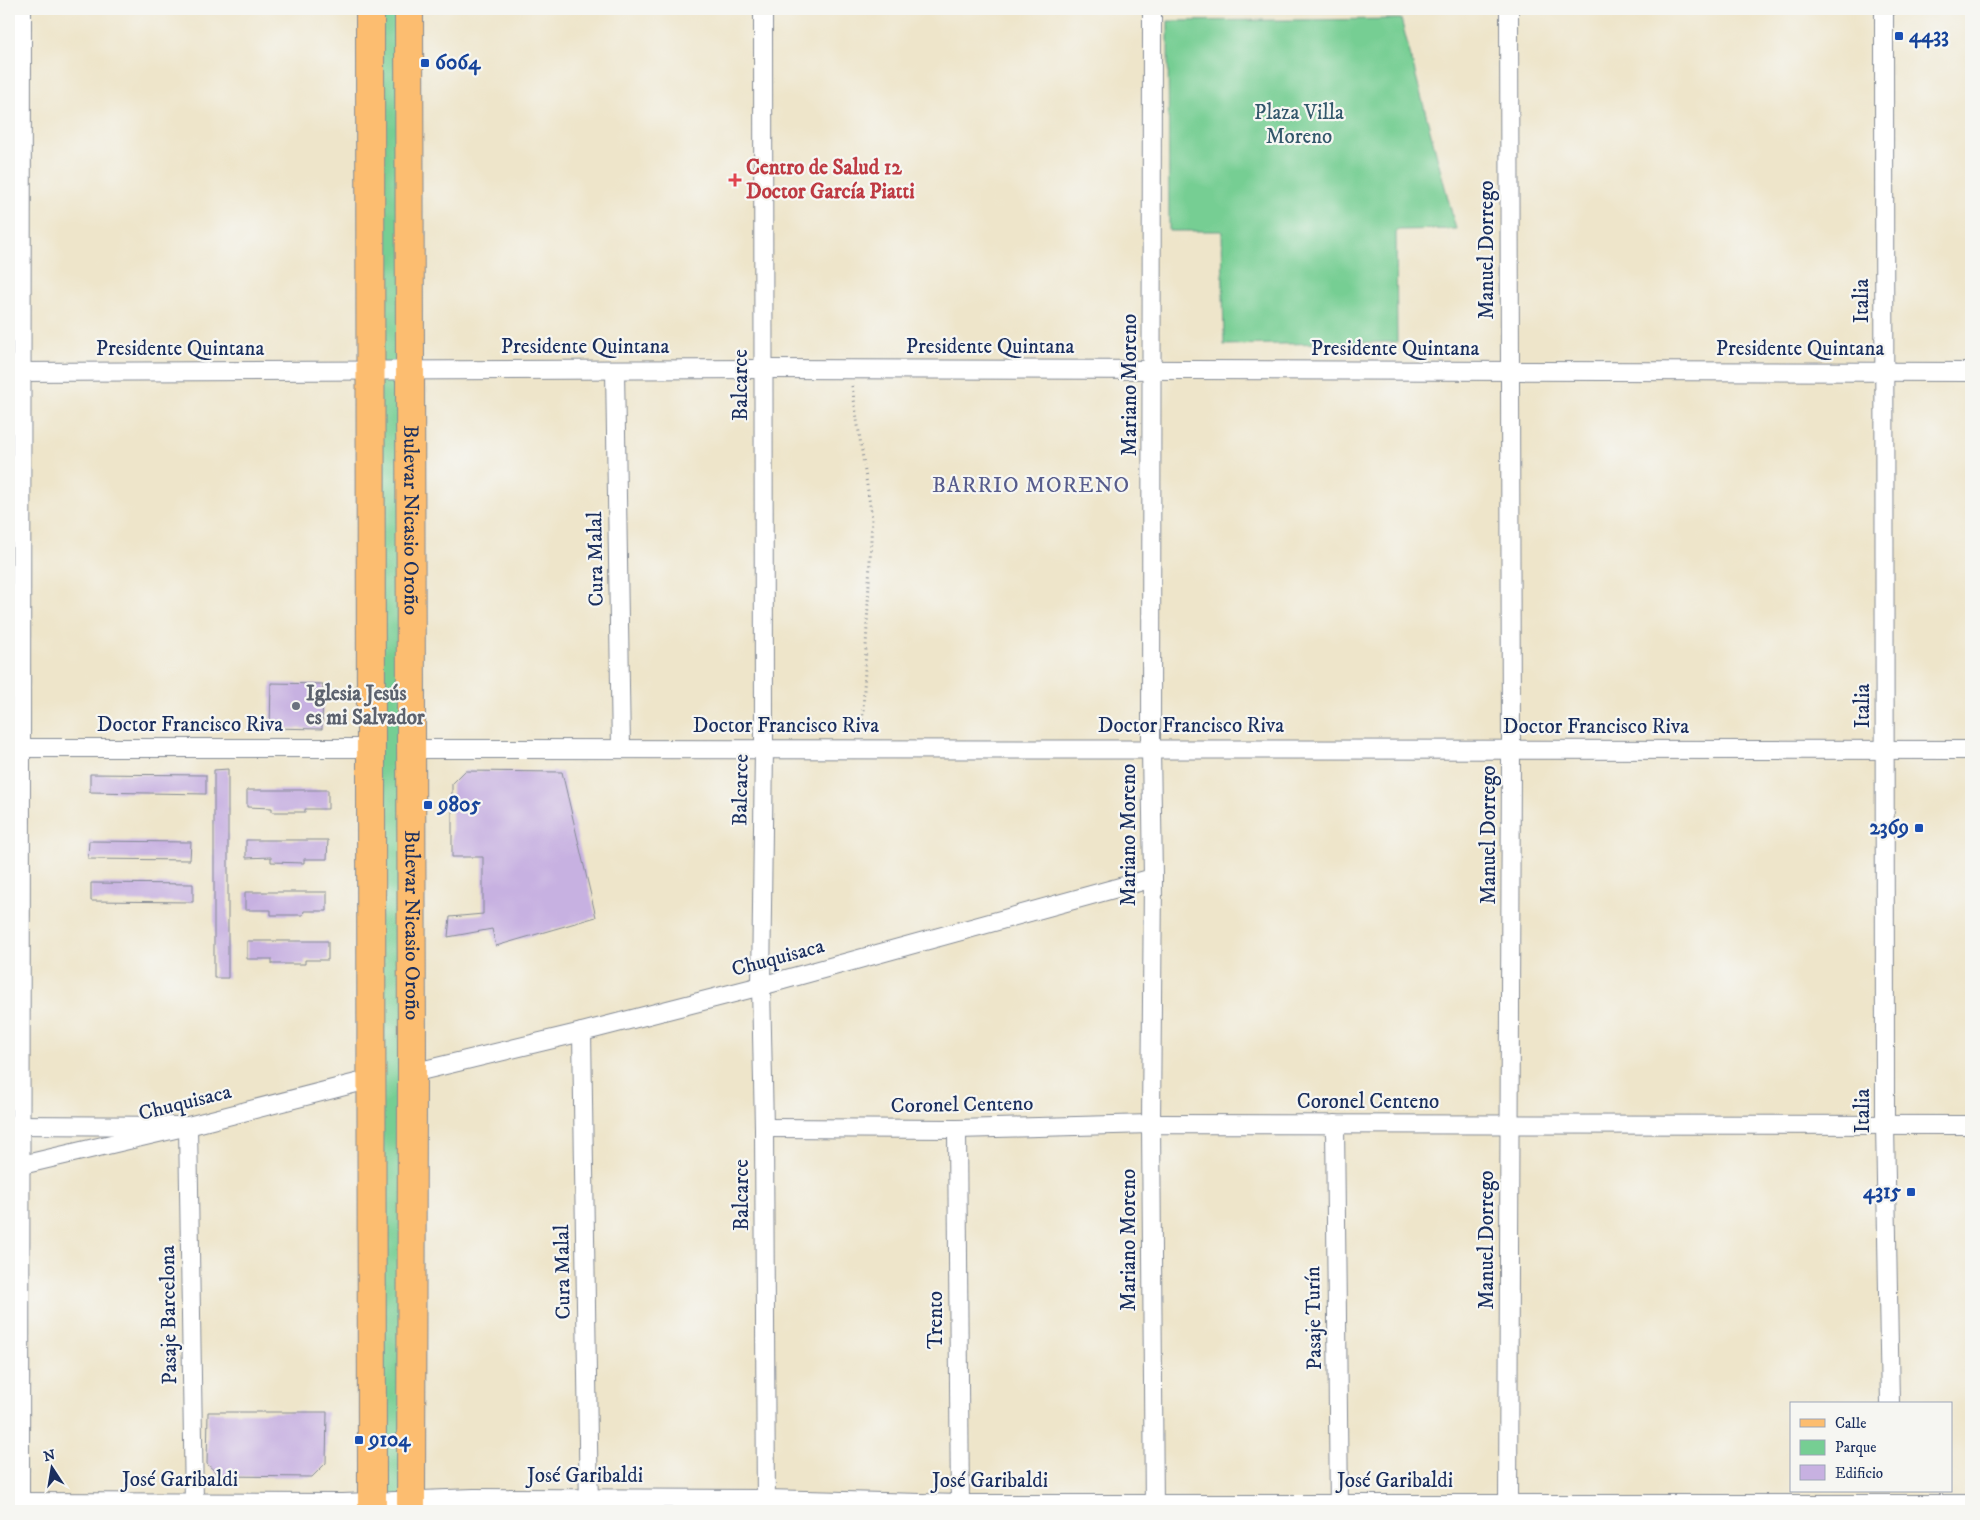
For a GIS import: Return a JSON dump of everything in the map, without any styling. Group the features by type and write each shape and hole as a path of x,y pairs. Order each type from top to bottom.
{"main road":[{"name":"Bulevar Nicasio Oroño","path":"370,9 372,1507"},
{"name":"Bulevar Nicasio Oroño","path":"409,9 412,1073 411,1506"}],"street":[{"path":"15,1502 15,372 22,9"},
{"name":"Balcarce","path":"763,9 764,748 761,986 764,1128 766,1505"},
{"name":"Mariano Moreno","path":"1152,9 1151,748 1153,878 1151,1124 1154,1507"},
{"name":"Manuel Dorrego","path":"1508,1508 1511,750 1510,9"},
{"name":"Italia","path":"1884,9 1885,1125 1890,1402"},
{"name":"Presidente Quintana","path":"15,372 764,369 1971,372"},
{"name":"Cura Malal","path":"615,370 621,749"},
{"name":"Doctor Francisco Riva","path":"15,748 371,748"},
{"name":"Doctor Francisco Riva","path":"410,749 1971,750"},
{"name":"Chuquisaca","path":"412,1073 761,986 1153,878"},
{"name":"Cura Malal","path":"582,1032 589,1505"},
{"name":"Chuquisaca","path":"15,1167 188,1126 372,1079"},
{"name":"Coronel Centeno","path":"764,1128 958,1129 1151,1124 1971,1125"},
{"name":"Pasaje Turín","path":"1335,1124 1339,1508"},
{"path":"15,1125 188,1126"},
{"name":"Pasaje Barcelona","path":"188,1126 194,1503"},
{"name":"Trento","path":"958,1129 960,1508"},
{"name":"José Garibaldi","path":"15,1502 194,1503 372,1507 411,1506 474,1498 589,1505 960,1508 1508,1508 1892,1502 1971,1504"}],"path":[{"path":"849,369 872,518 861,748"}],"green space":[{"path":"370,9 409,9 411,1511 372,1511"},
{"name":"Plaza Villa Moreno","path":"1401,19 1456,229 1396,230 1397,342 1224,345 1222,231 1169,231 1168,21"}],"building":[{"name":"Iglesia Jesús es mi Salvador","path":"271,683 323,684 322,729 270,728"},
{"path":"228,769 228,978 214,978 214,770"},
{"path":"465,771 562,772 596,917 496,946 492,929 448,937 450,917 483,914 483,857 452,857 452,784"},
{"path":"90,774 206,775 206,794 90,792"},
{"path":"247,790 328,790 328,809 305,809 305,812 272,812 272,808 247,807"},
{"path":"246,840 328,840 327,859 304,859 304,863 271,862 271,857 246,858"},
{"path":"89,841 191,842 190,860 88,859"},
{"path":"91,883 193,884 193,902 91,901"},
{"path":"245,892 327,892 327,911 304,911 303,915 271,915 271,910 245,910"},
{"path":"247,941 328,941 328,960 305,960 305,964 272,964 272,959 247,959"},
{"path":"208,1412 327,1412 326,1463 312,1477 220,1476 207,1464"}],"place":[{"name":"4433","path":"1899,36"},
{"name":"6064","path":"425,63"},
{"name":"Centro de Salud 12 Doctor García Piatti","path":"735,180"},
{"name":"Iglesia Jesús es mi Salvador","path":"296,706"},
{"name":"9805","path":"428,805"},
{"name":"2369","path":"1919,828"},
{"name":"4315","path":"1911,1192"},
{"name":"9104","path":"359,1440"}],"district":[{"name":"BARRIO MORENO","path":"1031,485"}]}
